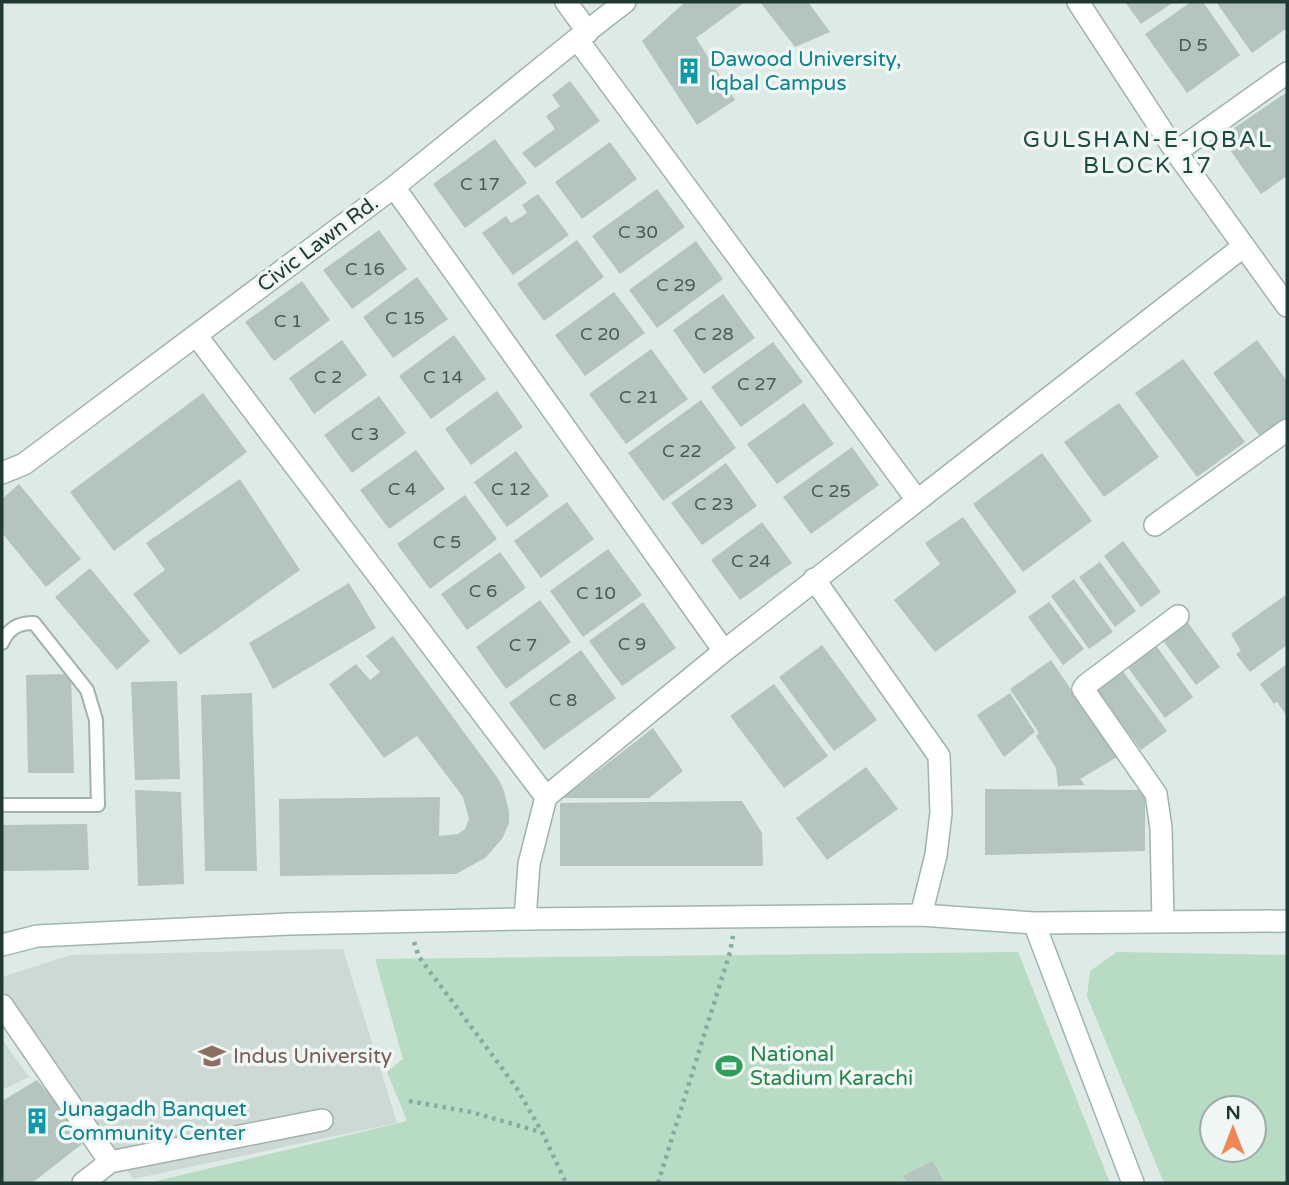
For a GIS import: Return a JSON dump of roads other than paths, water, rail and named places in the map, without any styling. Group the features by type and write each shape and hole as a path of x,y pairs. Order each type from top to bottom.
{"street":[{"path":"566,2 582,35 917,500"},
{"name":"Civic Lawn Rd.","path":"2,473 24,464 394,187 625,2"},
{"path":"1078,2 1176,152 1287,306"},
{"path":"1176,152 1287,73"},
{"path":"394,187 724,651"},
{"path":"525,919 529,864 546,797 814,579 1244,246"},
{"path":"196,335 546,797"},
{"path":"1155,525 1287,430"},
{"path":"814,579 939,756 941,813 936,855 921,915"},
{"path":"1163,921 1161,828 1156,794 1083,690 1086,685 1178,616"},
{"path":"2,945 37,936 407,921 921,915 1034,923 1287,921"},
{"path":"1034,923 1133,1183"},
{"path":"2,1005 110,1162"},
{"path":"83,1183 110,1162 322,1120"}],"lane":[{"path":"2,643 7,633 22,623 34,623 87,690 96,720 98,806 2,806"}],"place":[{"name":"Dawood University, Iqbal Campus","path":"689,71"},
{"name":"Indus University","path":"212,1056"},
{"name":"National Stadium Karachi","path":"729,1066"},
{"name":"Junagadh Banquet Community Center","path":"37,1121"}],"district":[{"name":"GULSHAN-E-IQBAL BLOCK 17","path":"1148,153"}]}
